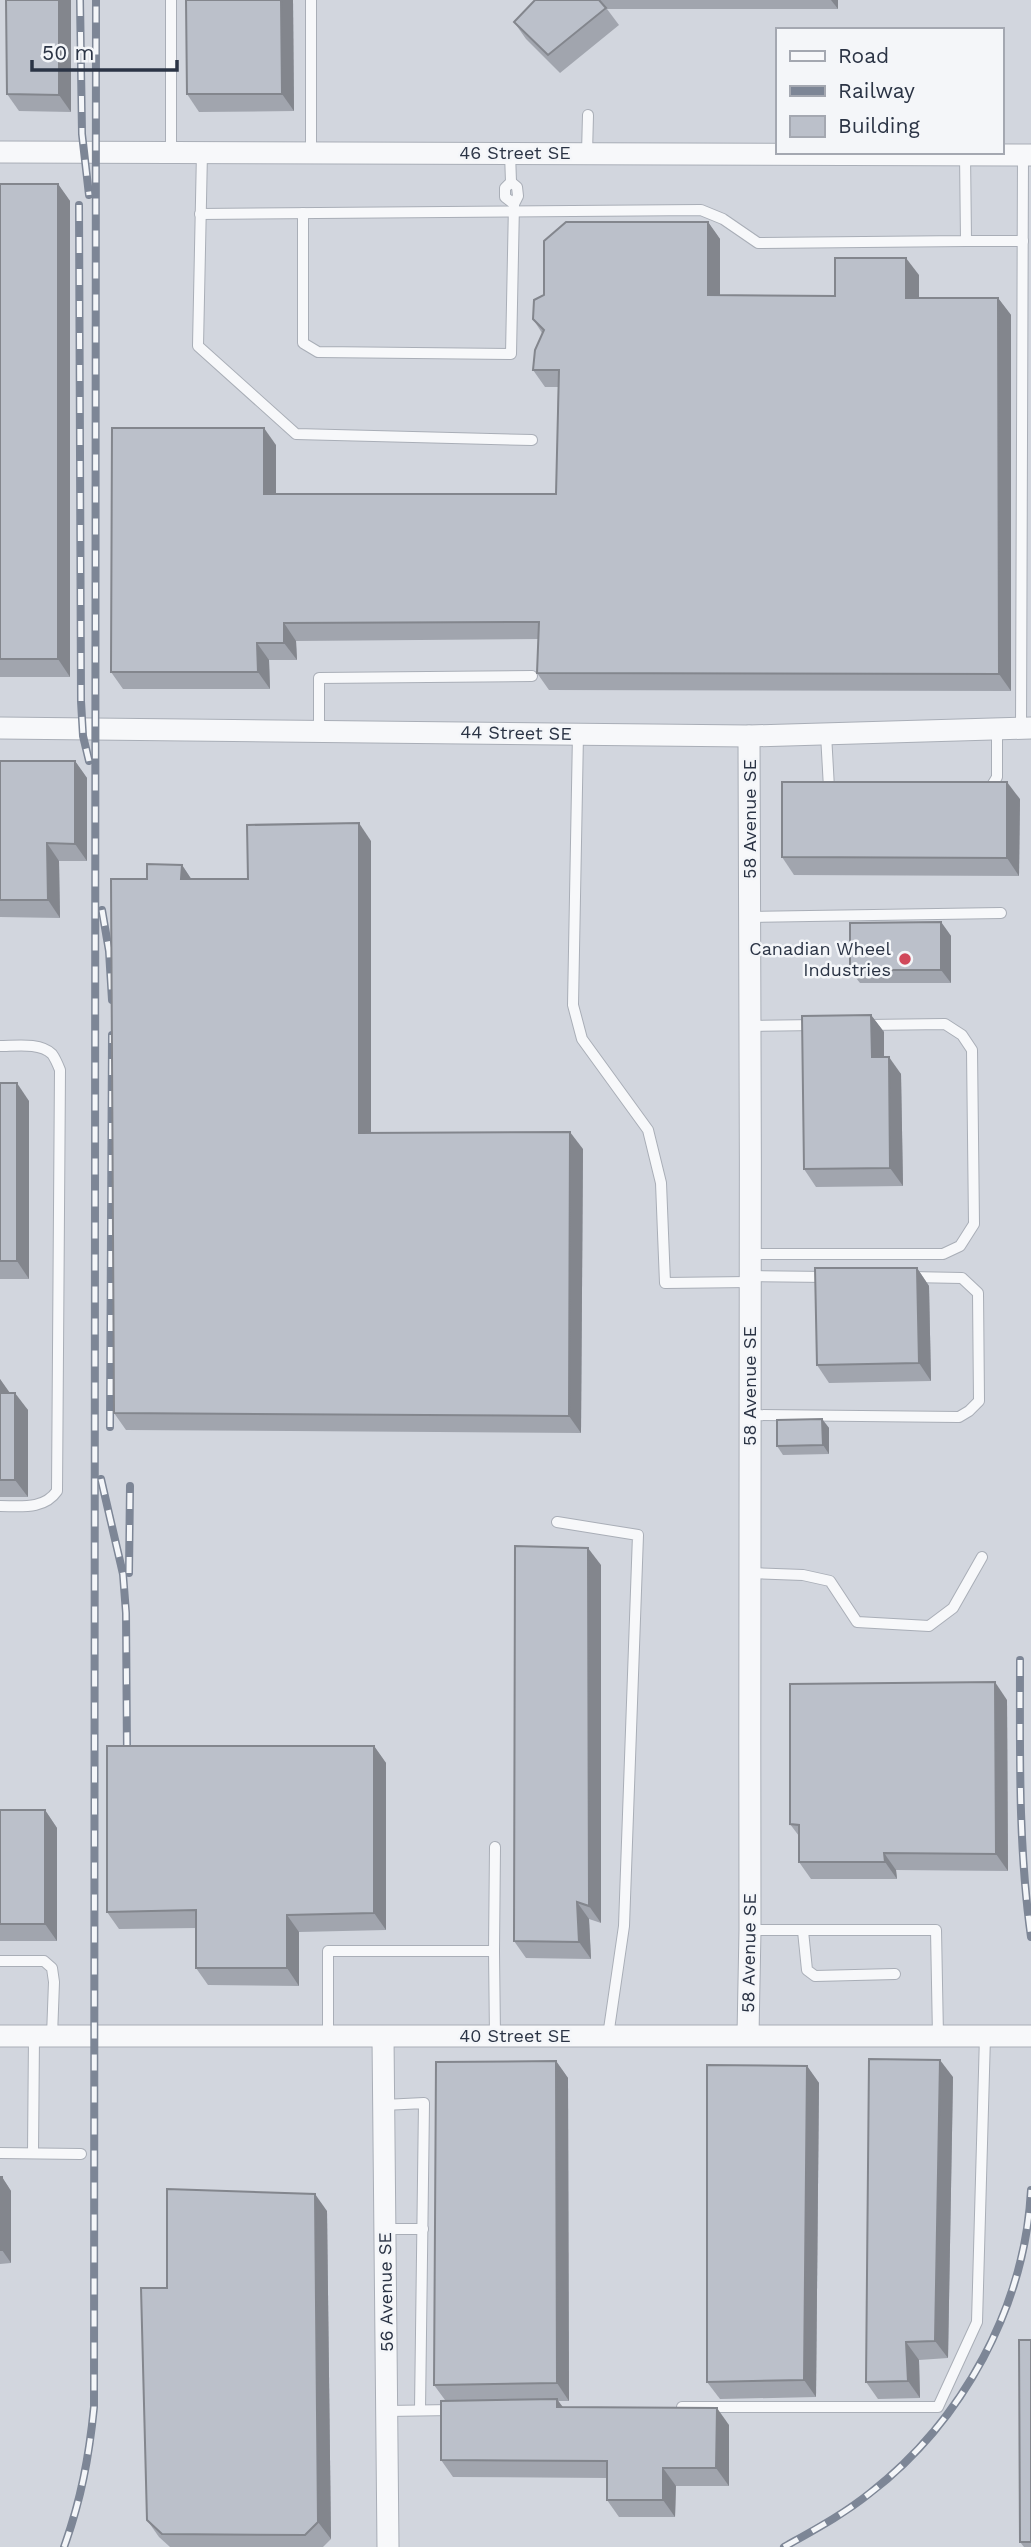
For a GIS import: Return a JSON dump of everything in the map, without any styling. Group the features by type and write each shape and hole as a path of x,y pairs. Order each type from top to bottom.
{"street":[{"name":"46 Street SE","path":"0,152 776,153"},
{"name":"46 Street SE","path":"965,154 1027,155"},
{"name":"44 Street SE","path":"0,728 750,736 1026,728"},
{"name":"58 Avenue SE","path":"748,2035 750,736"},
{"name":"40 Street SE","path":"0,2036 1031,2036"},
{"name":"56 Avenue SE","path":"383,2037 388,2547"}],"lane":[{"path":"171,0 171,152"},
{"path":"310,0 311,153"},
{"path":"587,153 588,115"},
{"path":"202,152 198,346 296,434 532,440"},
{"path":"303,213 303,343 318,352 511,354 514,207 505,197 505,188 511,183 510,153"},
{"path":"965,154 966,241"},
{"path":"1026,728 1023,241 1027,155"},
{"path":"200,214 514,207 701,210 723,219 758,243 1023,241"},
{"path":"319,731 319,678 532,676"},
{"path":"977,787 990,787 997,777 997,729"},
{"path":"578,734 573,1005 582,1039 648,1130 661,1183 665,1283 841,1277"},
{"path":"826,734 824,788 843,788"},
{"path":"751,917 1001,914"},
{"path":"749,1254 943,1254 960,1246 974,1224 972,1050 962,1035 945,1024 851,1025"},
{"path":"751,1026 825,1025"},
{"path":"0,1046 35,1046 44,1049 52,1054 60,1070 57,1491 46,1503 0,1506"},
{"path":"750,1415 959,1417 969,1411 979,1401 978,1293 962,1278 894,1277"},
{"path":"557,1522 638,1535 624,1926 608,2036"},
{"path":"749,1573 803,1575 830,1581 858,1622 929,1626 953,1608 982,1557"},
{"path":"495,1847 495,2036"},
{"path":"750,1930 936,1930 938,2036"},
{"path":"803,1931 807,1970 815,1976 895,1973"},
{"path":"328,2036 328,1951 494,1951"},
{"path":"0,1961 44,1961 52,1968 54,1982 43,2036 33,2153"},
{"path":"682,2407 938,2407 977,2322 985,2036"},
{"path":"384,2105 424,2104 420,2410"},
{"path":"0,2153 81,2154"},
{"path":"385,2229 423,2229"},
{"path":"387,2411 460,2410"}],"shaded area":[{"path":"0,0 1031,0 1031,2547 0,2547"}],"building":[{"path":"6,0 59,0 59,95 7,94"},
{"path":"186,0 281,0 282,94 187,94"},
{"path":"535,0 599,0 606,8 548,55 514,22"},
{"path":"0,184 58,184 58,659 0,659"},
{"path":"566,222 708,222 708,295 835,296 835,258 906,258 906,298 998,298 999,674 537,673 539,622 284,623 284,643 257,643 258,672 111,672 112,428 264,428 264,494 556,494 559,370 533,370 535,350 544,330 533,319 534,300 544,295 544,241"},
{"path":"0,761 75,761 75,844 47,843 48,900 0,900"},
{"path":"782,782 1007,782 1007,858 782,857"},
{"path":"359,823 359,1133 570,1132 569,1416 114,1413 111,879 147,879 147,864 182,865 181,879 248,879 247,825"},
{"name":"Canadian Wheel Industries","path":"941,922 941,970 850,970 850,923"},
{"path":"871,1015 872,1057 889,1057 890,1168 804,1169 802,1016"},
{"path":"0,1083 17,1083 17,1261 0,1261"},
{"path":"815,1268 917,1268 919,1363 817,1365"},
{"path":"0,1393 15,1393 15,1480 0,1480"},
{"path":"822,1419 823,1445 777,1446 777,1420"},
{"path":"515,1546 588,1548 589,1906 577,1902 579,1942 514,1941"},
{"path":"995,1682 996,1854 884,1853 885,1862 799,1862 799,1825 790,1824 790,1684"},
{"path":"107,1746 374,1746 374,1913 287,1915 287,1968 196,1968 196,1910 107,1912"},
{"path":"0,1810 45,1810 45,1924 0,1924"},
{"path":"869,2059 940,2060 935,2341 906,2342 908,2381 866,2382"},
{"path":"556,2061 557,2383 434,2385 436,2062"},
{"path":"707,2065 807,2066 804,2380 707,2382"},
{"path":"2,2177 2,2250 0,2250"},
{"path":"167,2189 315,2194 318,2522 305,2535 162,2534 147,2520 141,2288 167,2288"},
{"path":"1019,2340 1031,2340 1031,2542 1020,2542"},
{"path":"557,2399 557,2407 717,2408 716,2468 663,2468 663,2500 607,2500 607,2461 441,2460 441,2401"}],"railway":[{"path":"80,0 82,134 89,195"},
{"path":"64,2547 84,2478 94,2407 96,0"},
{"path":"79,205 81,701 83,736 89,761"},
{"path":"102,910 109,951 112,1000"},
{"path":"110,1427 112,1035"},
{"path":"101,1479 123,1574 126,1613 127,1756"},
{"path":"129,1573 130,1486"},
{"path":"1020,1660 1022,1833 1031,1937"},
{"path":"784,2547 839,2515 870,2493 934,2432 960,2396 983,2358 1002,2318 1026,2233 1031,2190"}],"place":[{"name":"Canadian Wheel Industries","path":"905,959"}]}
